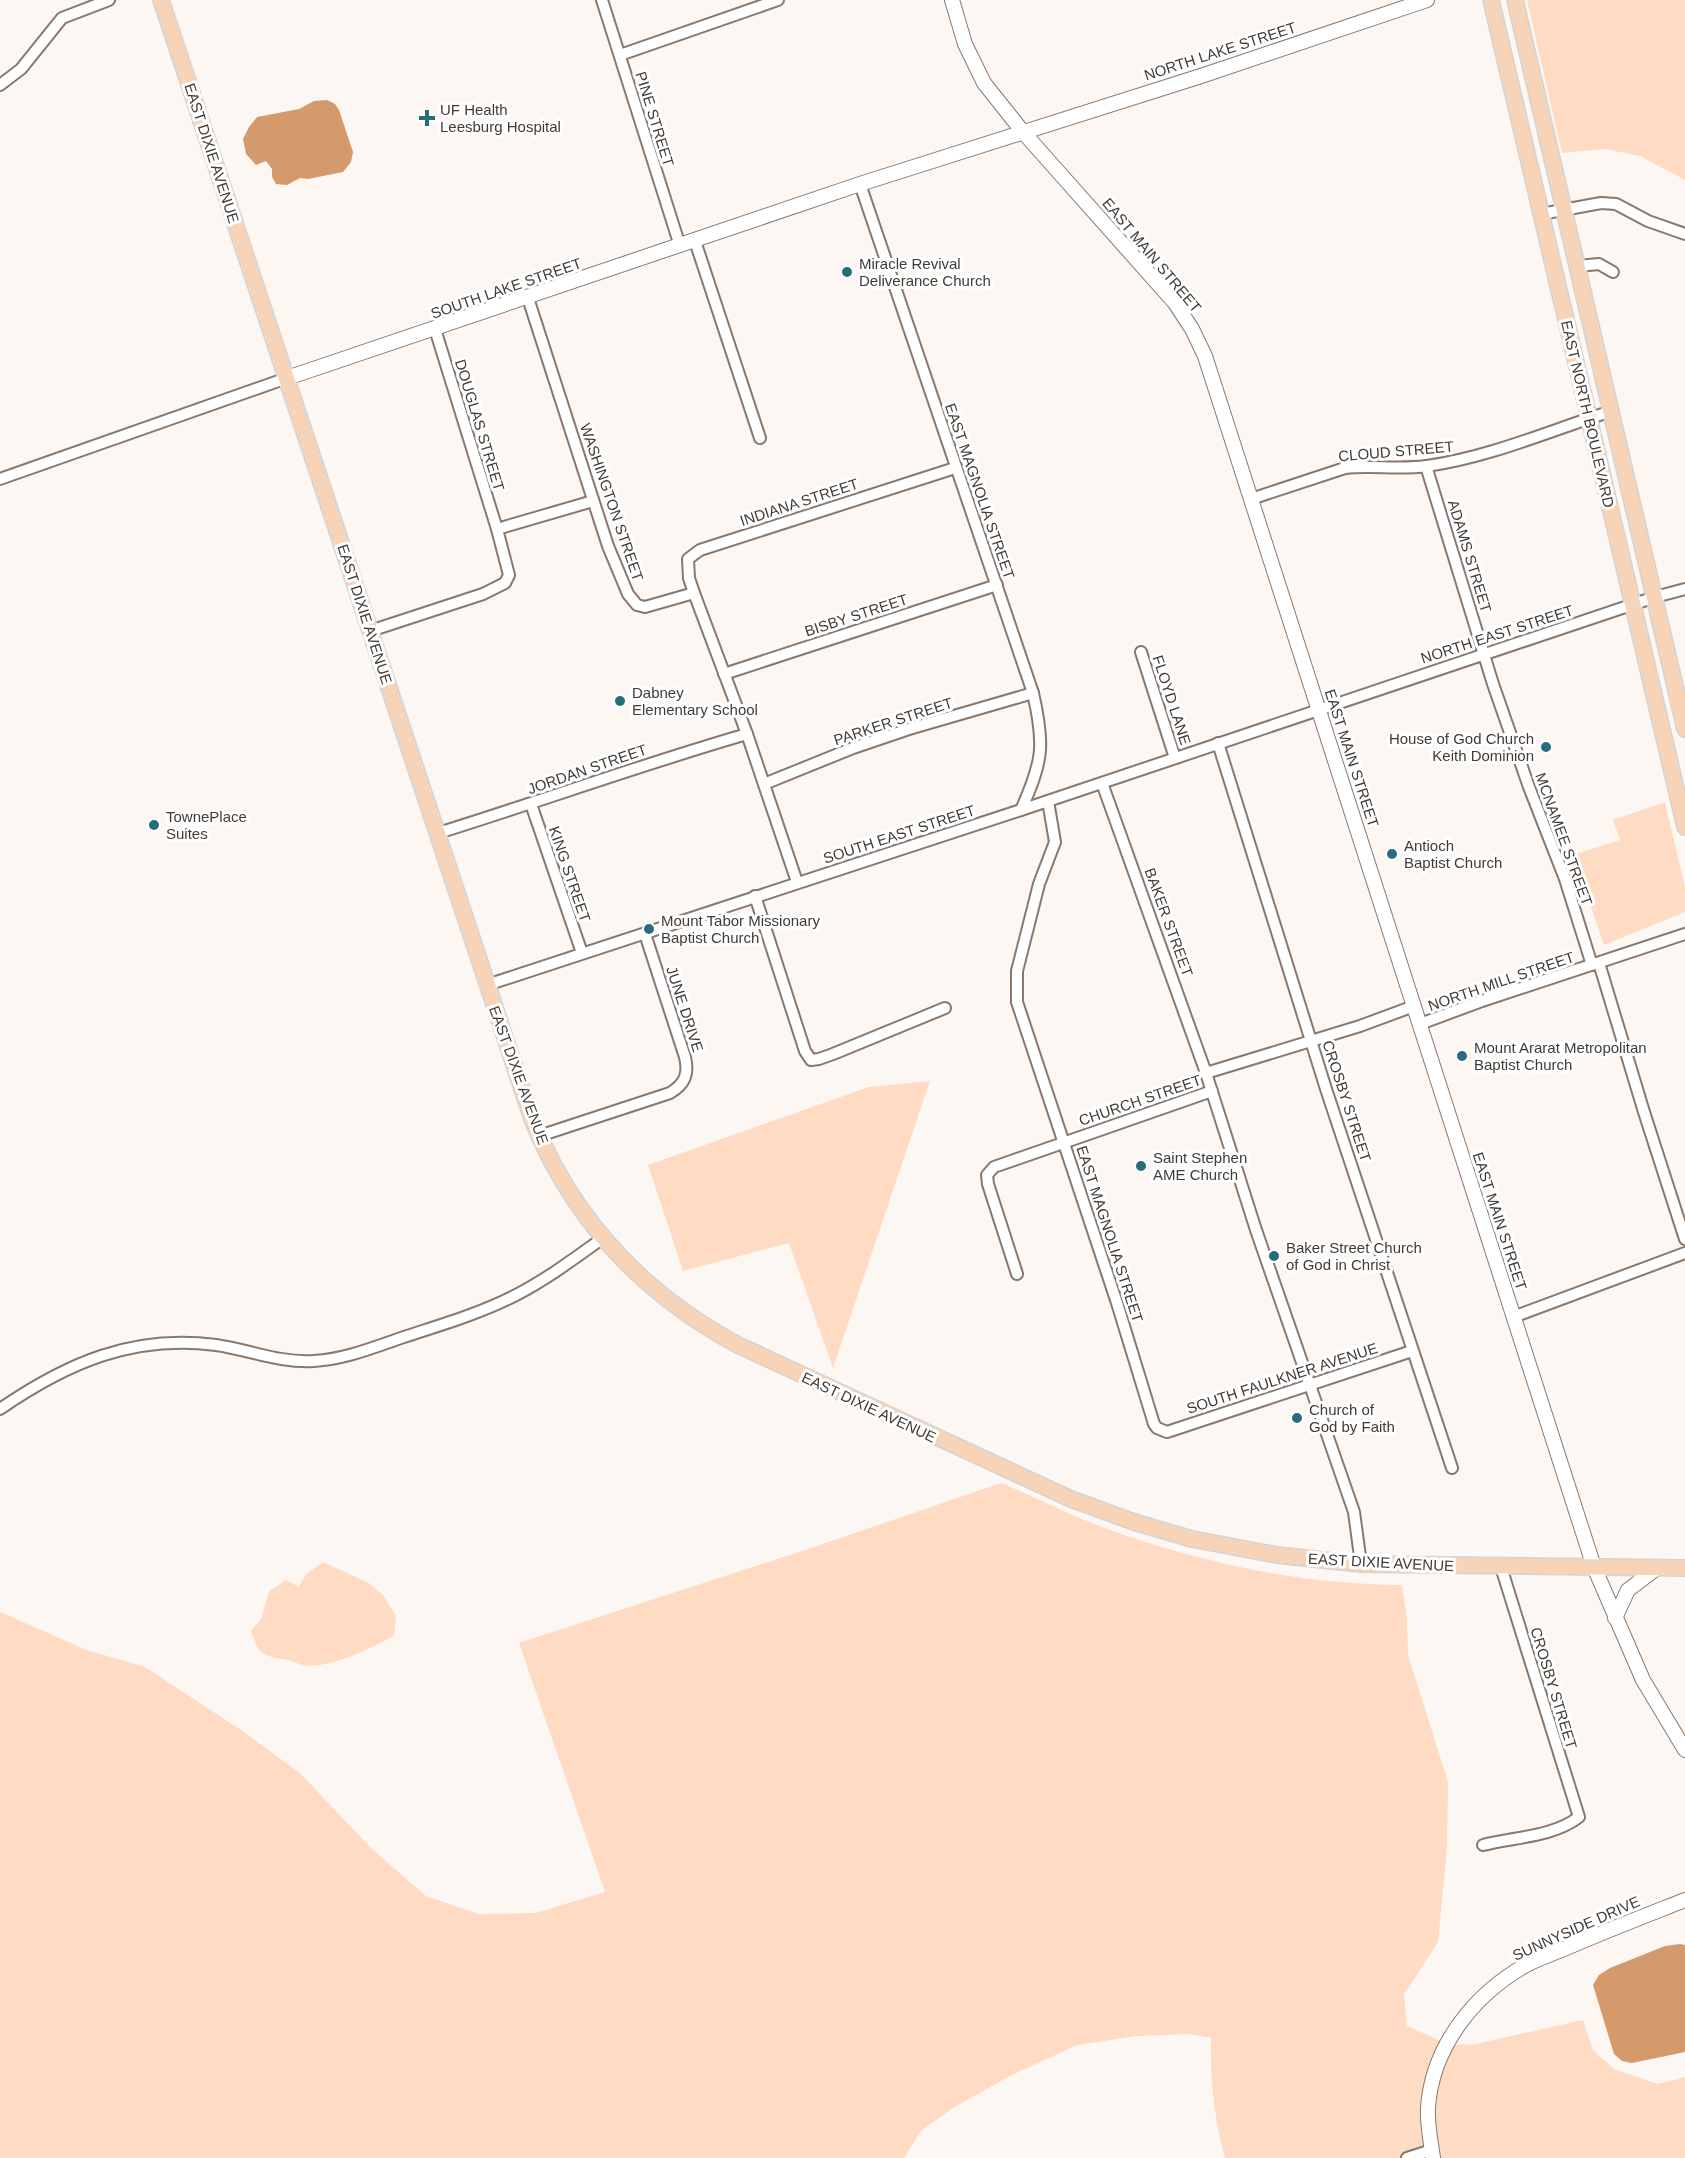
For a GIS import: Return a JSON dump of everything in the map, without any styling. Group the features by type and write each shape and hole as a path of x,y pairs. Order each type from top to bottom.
{"main road":[{"name":"EAST DIXIE AVENUE","path":"161,0 539,1136 566,1188 603,1238 654,1290 713,1332 1034,1484 1107,1513 1183,1536 1277,1556 1361,1564 1685,1568"},
{"name":"EAST NORTH BOULEVARD","path":"1491,0 1685,827"},
{"name":"EAST NORTH BOULEVARD","path":"1515,0 1685,729"}],"street":[{"path":"0,85 21,69 62,18 109,0"},
{"name":"PINE STREET","path":"602,0 680,246"},
{"path":"620,56 778,0"},
{"name":"EAST MAIN STREET","path":"952,0 965,44 984,84 1023,132 1175,303 1192,329 1205,356 1594,1567 1643,1680 1685,1750"},
{"name":"NORTH LAKE STREET","path":"1023,132 1202,76 1427,0"},
{"name":"SOUTH LAKE STREET","path":"0,479 287,378 860,184 1023,132"},
{"name":"EAST MAGNOLIA STREET","path":"860,184 1033,693 1040,726 1041,751 1033,783 1021,810"},
{"path":"1541,214 1601,203 1616,204 1648,221 1685,234"},
{"path":"695,241 760,438"},
{"path":"1578,266 1599,264 1613,272"},
{"name":"WASHINGTON STREET","path":"528,298 593,501 617,570 633,602 645,607 694,593"},
{"name":"DOUGLAS STREET","path":"435,329 497,529"},
{"name":"CLOUD STREET","path":"1251,499 1345,468 1397,469 1465,459 1612,411"},
{"name":"ADAMS STREET","path":"1426,466 1484,655"},
{"name":"INDIANA STREET","path":"694,593 687,564 688,559 700,550 955,468"},
{"path":"370,631 483,594 505,583 509,575 497,529 593,501"},
{"name":"BISBY STREET","path":"724,674 997,585"},
{"name":"NORTH EAST STREET","path":"1319,710 1328,705 1685,589"},
{"path":"694,593 747,735 797,882"},
{"name":"FLOYD LANE","path":"1141,652 1175,758"},
{"name":"MCNAMEE STREET","path":"1484,655 1529,787 1596,964 1685,1239"},
{"name":"PARKER STREET","path":"764,784 897,733 1033,693"},
{"name":"SOUTH EAST STREET","path":"487,985 1319,710"},
{"name":"JORDAN STREET","path":"438,833 688,751 747,735"},
{"name":"CROSBY STREET","path":"1218,743 1311,1041 1452,1467"},
{"name":"BAKER STREET","path":"1102,783 1206,1073"},
{"name":"EAST MAGNOLIA STREET","path":"1048,801 1055,842 1039,884 1017,971 1017,1002 1154,1424 1162,1430"},
{"name":"KING STREET","path":"531,804 582,953"},
{"path":"755,896 806,1051 811,1060 826,1057 945,1008"},
{"name":"JUNE DRIVE","path":"539,1136 670,1093 683,1083 687,1067 685,1057 645,934"},
{"name":"NORTH MILL STREET","path":"1420,1024 1482,1001 1685,934"},
{"name":"CHURCH STREET","path":"1017,1274 992,1199 987,1176 994,1167 1212,1091 1206,1073 1414,1006"},
{"path":"1212,1091 1256,1230 1354,1512 1361,1564"},
{"path":"0,1409 72,1367 106,1354 143,1344 183,1342 213,1345 294,1362 337,1359 361,1353 481,1311 515,1296 540,1282 603,1238"},
{"path":"1514,1317 1685,1253"},
{"name":"SOUTH FAULKNER AVENUE","path":"1162,1430 1167,1432 1412,1351"},
{"name":"CROSBY STREET","path":"1483,1845 1552,1830 1571,1824 1579,1817 1501,1567"},
{"path":"1615,1618 1628,1590 1657,1568"},
{"name":"SUNNYSIDE DRIVE","path":"1432,2154 1428,2108 1433,2075 1440,2054 1454,2030 1478,2002 1528,1964 1685,1900"},
{"path":"1407,2158 1432,2154"}],"shaded area":[{"path":"1527,0 1685,0 1685,180 1640,156 1605,149 1562,153"},
{"path":"327,100 335,104 339,110 353,152 351,162 343,172 308,179 300,178 287,185 276,184 272,177 272,169 266,161 256,165 246,154 243,139 249,127 257,117 299,109 314,101"},
{"path":"1665,802 1685,887 1685,912 1604,945 1573,855 1620,840 1613,820"},
{"path":"930,1081 833,1368 789,1243 683,1271 648,1165 869,1087"},
{"path":"1001,1483 1108,1529 1158,1546 1226,1564 1296,1577 1402,1585 1407,1620 1408,1655 1448,1782 1447,1847 1438,1942 1404,1995 1407,2026 1441,2041 1429,2069 1424,2097 1426,2155 1417,2158 1225,2158 1213,2098 1211,2038 1190,2034 1137,2036 1077,2045 1008,2077 953,2108 921,2131 904,2158 0,2158 0,1612 87,1650 145,1667 241,1730 300,1773 372,1849 426,1896 479,1914 536,1913 605,1892 519,1643 808,1549"},
{"path":"323,1562 369,1583 383,1595 396,1616 394,1636 354,1655 321,1665 305,1665 263,1653 257,1646 251,1631 261,1619 269,1591 286,1580 299,1587 305,1575"},
{"path":"1685,1945 1685,2052 1632,2063 1622,2061 1614,2054 1593,1985 1599,1975 1610,1968 1665,1946"},
{"path":"1583,2020 1593,2050 1614,2069 1658,2084 1685,2077 1685,2158 1439,2158 1434,2108 1439,2076 1452,2045 1476,2044"}],"place":[{"name":"UF Health Leesburg Hospital","path":"427,118"},
{"name":"Miracle Revival Deliverance Church","path":"847,272"},
{"name":"Dabney Elementary School","path":"620,701"},
{"name":"House of God Church Keith Dominion","path":"1546,747"},
{"name":"TownePlace Suites","path":"154,825"},
{"name":"Antioch Baptist Church","path":"1392,854"},
{"name":"Mount Tabor Missionary Baptist Church","path":"649,929"},
{"name":"Mount Ararat Metropolitan Baptist Church","path":"1462,1056"},
{"name":"Saint Stephen AME Church","path":"1141,1166"},
{"name":"Baker Street Church of God in Christ","path":"1274,1256"},
{"name":"Church of God by Faith","path":"1297,1418"}]}
